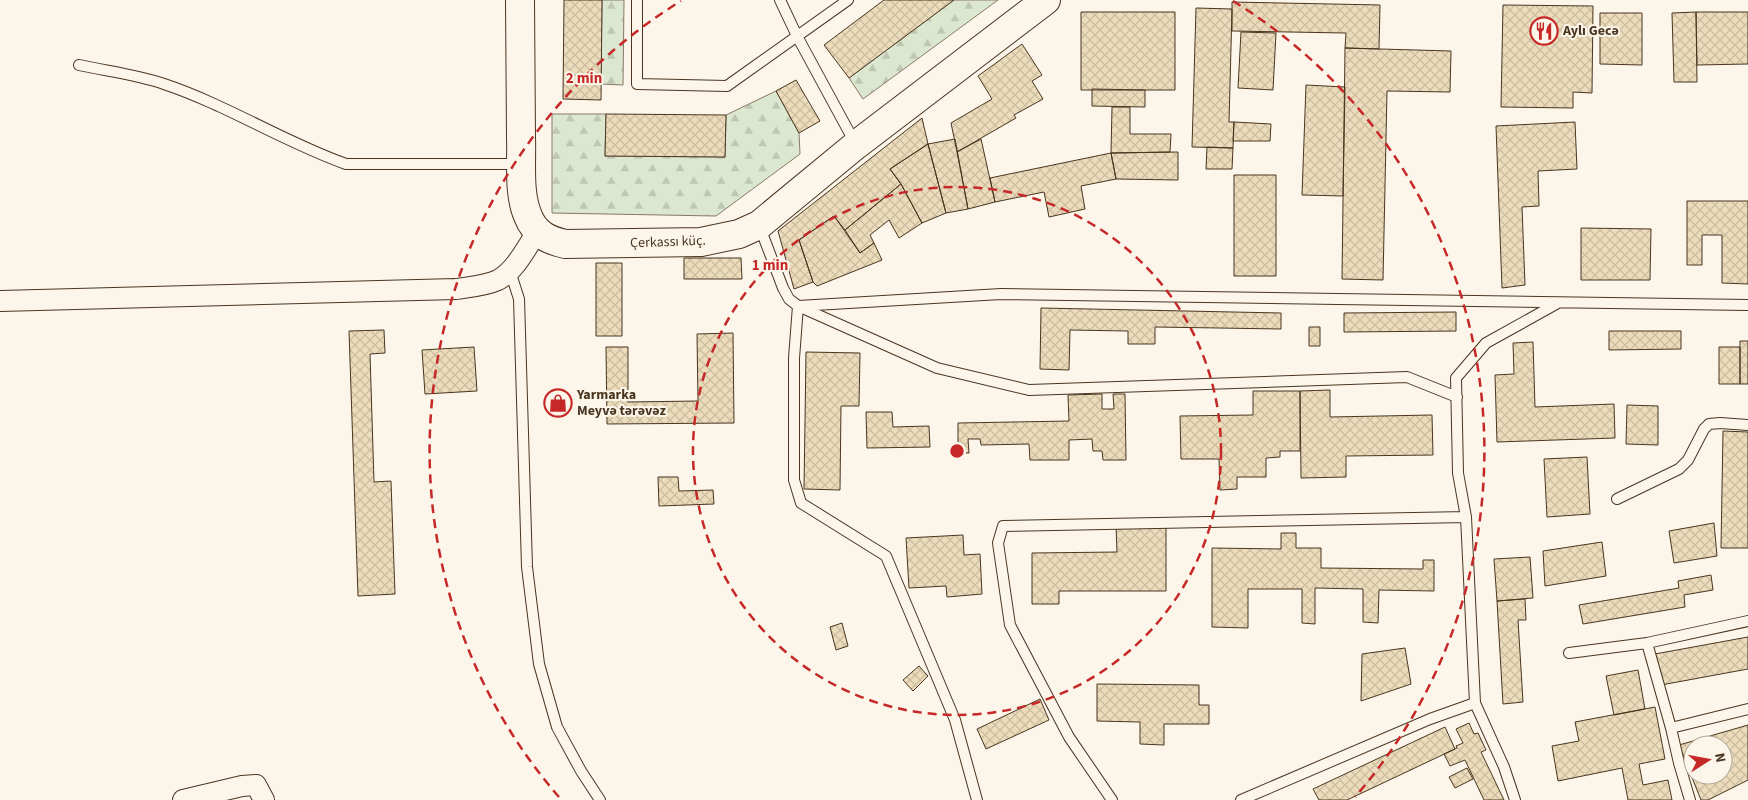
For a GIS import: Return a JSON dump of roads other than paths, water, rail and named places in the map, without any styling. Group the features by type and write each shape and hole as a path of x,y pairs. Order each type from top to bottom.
{"street":[{"path":"0,301 456,288 483,285 497,280 510,271 537,232 524,204 520,0"},
{"name":"Çerkassı küç.","path":"537,232 545,238 565,244 701,242 739,234 759,225 856,145 1046,0"},
{"path":"183,800 242,786 256,785 264,800"}],"lane":[{"path":"637,0 637,84 727,86 848,0"},
{"path":"780,0 797,36 856,145"},
{"path":"79,65 164,84 252,121 324,156 346,164 522,164"},
{"path":"759,225 783,288 790,299 798,306 937,368 1029,390 1407,377 1457,397"},
{"path":"510,271 519,299 527,567 539,664 557,728 600,800"},
{"path":"798,306 1001,294 1748,305"},
{"path":"1515,800 1504,767 1475,703 1466,517 1458,473 1456,378 1486,344 1559,302"},
{"path":"798,306 794,358 794,480 801,503 886,556 955,720 977,800"},
{"path":"1617,499 1679,470 1688,460 1704,429 1709,424 1720,422 1748,425"},
{"path":"1112,800 1069,737 1010,625 998,543 1004,526 1466,517"},
{"path":"1569,653 1647,643 1748,621"},
{"path":"1647,643 1690,800"},
{"path":"1241,800 1430,719 1475,703"},
{"path":"1670,728 1748,709"}],"place":[{"name":"Aylı Gecə","path":"1544,31"},
{"name":"Yarmarka Meyvә tәrәvәz","path":"558,403"}]}
